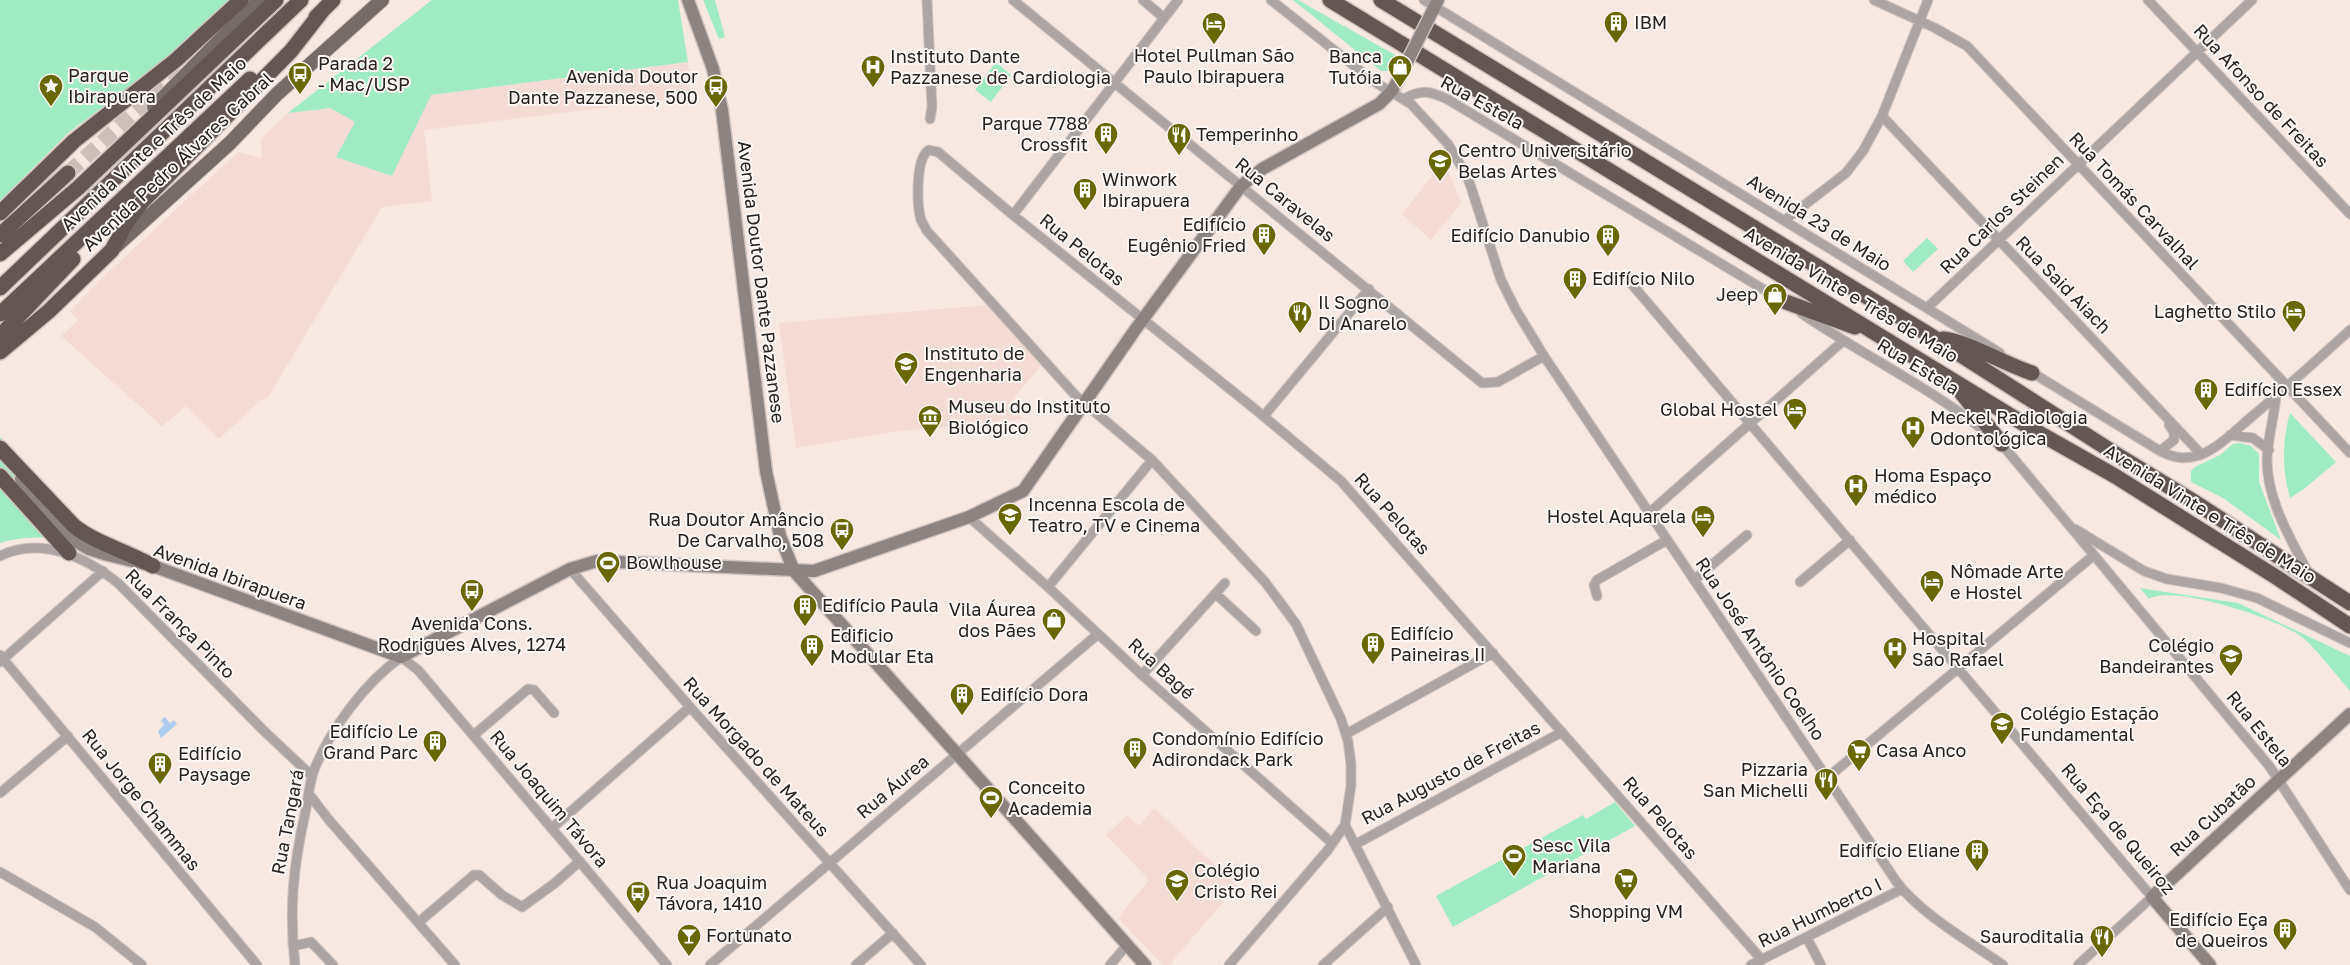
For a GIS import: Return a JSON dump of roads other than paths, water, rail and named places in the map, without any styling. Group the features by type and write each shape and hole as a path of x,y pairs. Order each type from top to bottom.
{"highway":[{"path":"0,213 74,141 176,60 241,0"},
{"path":"0,254 120,149 276,0"},
{"name":"Avenida Vinte e Três de Maio","path":"0,288 301,0"},
{"name":"Avenida Vinte e Três de Maio","path":"1330,0 2039,432 2116,476 2350,626"},
{"name":"Avenida Vinte e Três de Maio","path":"1381,0 1936,339 2350,603"},
{"path":"112,250 127,222 142,202 291,51 328,5"},
{"name":"Avenida Vinte e Três de Maio","path":"0,314 328,5"},
{"path":"0,234 68,173"},
{"path":"1,348 107,223 116,206"},
{"name":"Avenida Pedro Álvares Cabral","path":"1,348 49,311 112,250"},
{"path":"1786,302 1828,319 1869,329"},
{"path":"1936,339 1957,341 2010,366 2032,373"},
{"path":"1948,376 2002,444"},
{"path":"0,448 80,531 153,566"},
{"path":"0,476 69,553"}],"main road":[{"path":"120,149 129,135 173,86 259,0"},
{"name":"Avenida Pedro Álvares Cabral","path":"112,250 230,143 278,94 382,0"},
{"path":"364,15 391,0"}],"street":[{"name":"Avenida Doutor Dante Pazzanese","path":"688,0 713,69 722,110 766,472 780,536 794,571"},
{"path":"927,0 932,107 930,119"},
{"name":"Rua Caravelas","path":"1013,0 1482,383 1498,382 1544,356"},
{"path":"1143,0 1164,18"},
{"path":"1013,215 1113,82 1178,0"},
{"name":"Rua José Antônio Coelho","path":"1271,0 1373,81 1395,86 1404,99 1448,144 1468,178 1501,280 1516,310 1544,356 1902,889 1928,911 2003,965"},
{"name":"Rua Tomás Carvalhal","path":"1874,0 1920,21 1967,46 2350,453"},
{"path":"1784,220 1854,164 1864,151 1882,116 1928,0"},
{"name":"Rua Afonso de Freitas","path":"2148,0 2350,214"},
{"name":"Rua Carlos Steinen","path":"1927,308 2252,0"},
{"path":"401,657 570,569 597,561 814,571 969,517 1023,491 1143,319 1241,186 1262,169 1379,104 1395,86 1432,6"},
{"name":"Avenida 23 de Maio","path":"1432,6 2160,451 2172,457 2180,458 2201,454"},
{"name":"Rua Estela","path":"1404,99 1417,91 1427,90 1447,98 1786,302 1843,342 1964,415 2002,444 2279,779 2350,890"},
{"name":"Rua Said Aiach","path":"1882,116 2201,454"},
{"name":"Rua Pelotas","path":"1085,403 1076,396 948,256 922,221 918,196 920,162 928,150 938,152 1013,215 1264,416 1354,494 1762,960"},
{"name":"Rua Eça de Queiroz","path":"1630,282 2210,965"},
{"path":"1264,416 1369,289"},
{"path":"2201,454 2230,435 2350,330"},
{"path":"1649,513 1843,342"},
{"path":"2276,396 2267,460 2270,488 2288,534 2310,576"},
{"path":"1085,403 1152,460 1286,607 1304,641 1346,734 1351,779 1345,826 1229,965"},
{"name":"Rua Said Aiach","path":"2160,409 2174,437 2171,444 2160,451"},
{"path":"2230,435 2253,438 2269,450"},
{"name":"Avenida Ibirapuera","path":"0,453 70,538 89,548 108,556 153,566 401,657"},
{"path":"1048,587 1152,460"},
{"name":"Rua Bagé","path":"969,517 1048,587 1142,675 1332,843"},
{"path":"2069,525 2144,571 2167,579 2221,588 2257,598 2350,643"},
{"path":"1694,580 1747,535"},
{"path":"1597,596 1594,585 1597,580 1667,540"},
{"path":"1800,582 1850,540"},
{"name":"Rua França Pinto","path":"0,556 19,550 40,549 69,553 103,571 118,583 264,731 312,776"},
{"path":"1827,778 2094,555"},
{"name":"Rua Morgado de Mateus","path":"570,569 690,707 921,965"},
{"path":"1,659 103,571"},
{"path":"794,571 958,753 1144,965"},
{"path":"1142,675 1225,583"},
{"path":"1216,594 1256,630"},
{"name":"Rua Áurea","path":"710,965 1098,634"},
{"path":"1346,734 1493,653"},
{"name":"Rua Joaquim Távora","path":"401,657 418,670 667,965"},
{"name":"Rua Tangará","path":"295,965 291,902 293,874 312,776 320,756 334,733 370,683 401,657"},
{"name":"Rua Jorge Chammas","path":"1,659 68,736 257,965"},
{"path":"474,735 528,689 534,690 554,712"},
{"path":"552,828 690,707"},
{"name":"Rua Cubatão","path":"2078,965 2350,714"},
{"name":"Rua Augusto de Freitas","path":"1356,844 1562,732"},
{"path":"0,793 68,736"},
{"path":"309,794 456,965"},
{"path":"1345,826 1356,844 1416,965"},
{"path":"419,922 474,875 479,875 502,895 522,906 555,883 580,861"},
{"path":"0,872 95,928 142,965"},
{"name":"Rua Humberto I","path":"1751,965 1902,889"},
{"path":"1322,965 1388,907"},
{"path":"856,965 892,934"},
{"path":"1807,938 1821,965"},
{"path":"293,946 306,941 310,942 333,965"},
{"path":"1110,965 1127,945"}],"water":[{"path":"165,717 170,723 174,720 177,724 161,738 158,731 164,725 161,720"}],"tunnel":[{"path":"68,173 161,88 215,33"}],"place":[{"name":"IBM","path":"1616,44"},
{"name":"Hotel Pullman São Paulo Ibirapuera","path":"1214,45"},
{"name":"Instituto Dante Pazzanese de Cardiologia","path":"873,88"},
{"name":"Banca Tutóia","path":"1400,88"},
{"name":"Parada 2 - Mac/USP","path":"300,95"},
{"name":"Parque Ibirapuera","path":"51,107"},
{"name":"Avenida Doutor Dante Pazzanese, 500","path":"716,108"},
{"name":"Parque 7788 Crossfit","path":"1106,155"},
{"name":"Temperinho","path":"1179,156"},
{"name":"Centro Universitário Belas Artes","path":"1440,182"},
{"name":"Winwork Ibirapuera","path":"1085,211"},
{"name":"Edifício Eugênio Fried","path":"1264,256"},
{"name":"Edifício Danubio","path":"1608,257"},
{"name":"Edifício Nilo","path":"1575,300"},
{"name":"Jeep","path":"1775,316"},
{"name":"Laghetto Stilo","path":"2294,333"},
{"name":"Il Sogno Di Anarelo","path":"1300,334"},
{"name":"Instituto de Engenharia","path":"906,385"},
{"name":"Edifício Essex","path":"2206,411"},
{"name":"Global Hostel","path":"1795,431"},
{"name":"Museu do Instituto Biológico","path":"930,438"},
{"name":"Meckel Radiologia Odontológica","path":"1913,449"},
{"name":"Homa Espaço médico","path":"1856,507"},
{"name":"Incenna Escola de Teatro, TV e Cinema","path":"1010,536"},
{"name":"Hostel Aquarela","path":"1703,538"},
{"name":"Rua Doutor Amâncio De Carvalho, 508","path":"842,551"},
{"name":"Bowlhouse","path":"608,584"},
{"name":"Nômade Arte e Hostel","path":"1932,603"},
{"name":"Avenida Cons. Rodrigues Alves, 1274","path":"472,612"},
{"name":"Edifício Paula","path":"805,627"},
{"name":"Vila Áurea dos Pães","path":"1054,641"},
{"name":"Edifício Paineiras II","path":"1373,665"},
{"name":"Edificio Modular Eta","path":"812,667"},
{"name":"Hospital São Rafael","path":"1895,670"},
{"name":"Colégio Bandeirantes","path":"2231,677"},
{"name":"Edifício Dora","path":"962,716"},
{"name":"Colégio Estação Fundamental","path":"2002,745"},
{"name":"Edifício Le Grand Parc","path":"435,763"},
{"name":"Condomínio Edifício Adirondack Park","path":"1135,770"},
{"name":"Casa Anco","path":"1859,772"},
{"name":"Edifício Paysage","path":"160,785"},
{"name":"Pizzaria San Michelli","path":"1826,801"},
{"name":"Conceito Academia","path":"991,819"},
{"name":"Edifício Eliane","path":"1977,872"},
{"name":"Sesc Vila Mariana","path":"1514,877"},
{"name":"Shopping VM","path":"1626,901"},
{"name":"Colégio Cristo Rei","path":"1177,902"},
{"name":"Rua Joaquim Távora, 1410","path":"638,914"},
{"name":"Edifício Eça de Queiros","path":"2285,951"},
{"name":"Fortunato","path":"689,957"},
{"name":"Sauroditalia","path":"2102,958"}]}
